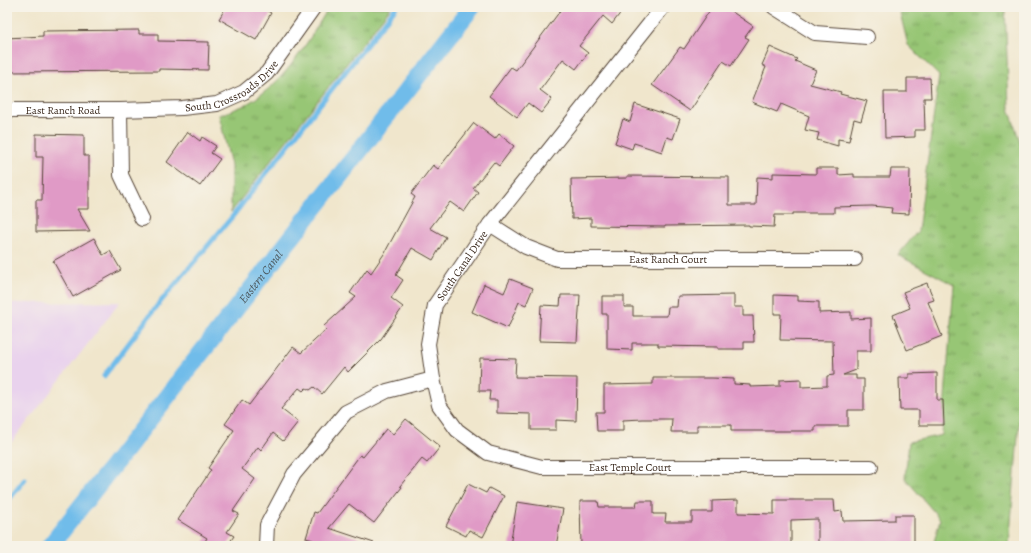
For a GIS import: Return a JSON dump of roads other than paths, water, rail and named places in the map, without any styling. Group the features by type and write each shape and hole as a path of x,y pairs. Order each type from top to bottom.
{"street":[{"name":"South Crossroads Drive","path":"120,110 182,108 217,104 244,92 267,73 314,7"},
{"name":"South Canal Drive","path":"433,379 428,344 435,305 490,224 663,7"},
{"path":"774,7 815,33 867,37"},
{"name":"East Ranch Road","path":"7,110 120,110"},
{"path":"120,110 121,175 142,219"},
{"name":"East Ranch Court","path":"490,224 526,247 557,259 855,259"},
{"path":"266,546 267,525 294,474 346,412 387,391 433,379"},
{"name":"East Temple Court","path":"433,379 439,406 458,430 488,453 542,467 871,467"}],"waterway":[{"path":"104,376 157,306 232,217 396,7"},
{"name":"Eastern Canal","path":"50,546 472,7"},
{"path":"7,502 25,479"}]}
